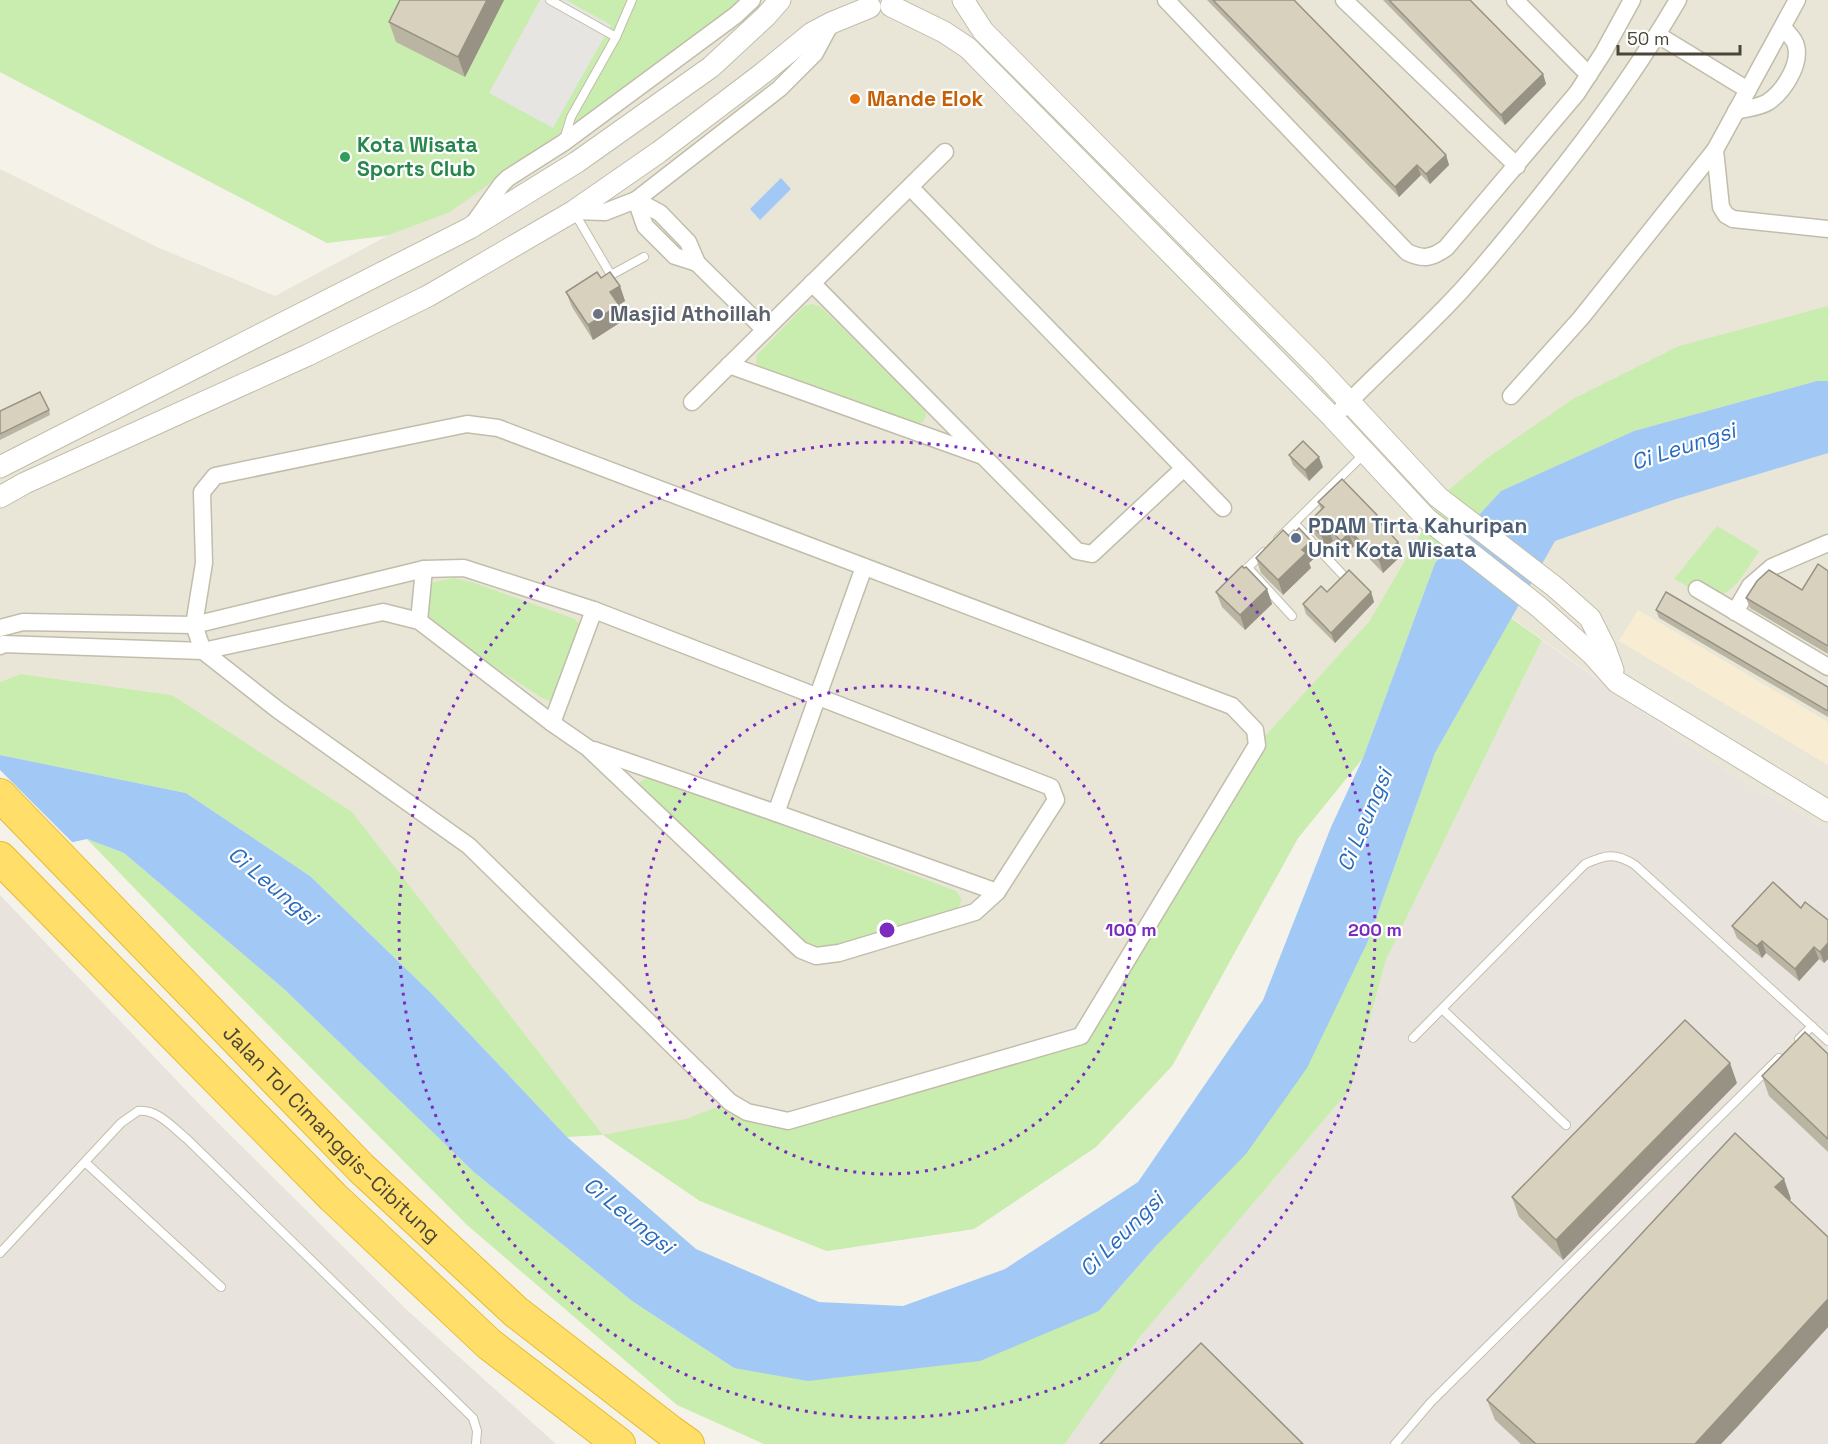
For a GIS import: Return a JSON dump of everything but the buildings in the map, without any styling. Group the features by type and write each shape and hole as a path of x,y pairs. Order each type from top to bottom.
{"highway":[{"name":"Jalan Tol Cimanggis–Cibitung","path":"0,795 361,1168 516,1312 688,1444"},
{"name":"Jalan Tol Cimanggis–Cibitung","path":"0,858 333,1197 480,1336 619,1444"}],"street":[{"path":"470,228 508,178 563,143 702,41 752,0"},
{"path":"0,467 470,228 577,162 711,67 780,0"},
{"path":"847,0 870,7"},
{"path":"963,0 983,31 1349,402 1438,497 1555,587 1590,618 1605,648 1617,682"},
{"path":"1167,0 1407,252 1425,258 1436,256 1446,249 1577,93 1603,53 1632,0"},
{"path":"1344,0 1517,166"},
{"path":"1515,0 1589,75"},
{"path":"1333,418 1422,331 1487,262 1583,143 1658,35 1677,0"},
{"path":"1512,396 1581,318 1715,150 1797,0"},
{"path":"0,497 25,483 308,355 428,296 574,211 659,152 812,33 831,22 870,7 900,3 968,48 1333,418 1427,519 1539,607 1593,655 1617,682 1828,811"},
{"path":"574,211 606,212 636,200 779,89 815,53 831,22"},
{"path":"1736,111 1769,101 1781,91 1792,72 1797,58 1797,48 1783,27"},
{"path":"1658,35 1748,90"},
{"path":"1715,150 1721,207 1726,215 1733,219 1828,229"},
{"path":"692,402 945,152"},
{"path":"910,187 1223,508"},
{"path":"636,200 660,213 688,242 697,263 765,330"},
{"path":"812,283 1077,551 1092,554 1184,468"},
{"path":"729,365 984,456"},
{"path":"467,424 498,428 1232,706 1255,730 1257,745 1081,1036 788,1121 747,1112 730,1102 469,846 279,710 202,651 194,625 204,563 202,492 215,476 467,424"},
{"path":"1735,612 1750,586 1772,567 1824,549"},
{"path":"776,813 864,567"},
{"path":"0,628 23,622 194,625 423,569 464,568 594,610 1051,787 1056,800 997,892 975,912 839,953 816,956 801,950 588,748 418,621 383,612 202,651 3,644 0,646"},
{"path":"418,621 423,569"},
{"path":"1697,589 1828,667"},
{"path":"552,723 594,610"},
{"path":"588,748 997,892"}],"lane":[{"path":"550,0 616,37"},
{"path":"563,143 571,117 616,37 632,0"},
{"path":"574,211 611,275 644,257"},
{"path":"1232,583 1295,524 1365,453"},
{"path":"1295,524 1343,575"},
{"path":"1248,568 1292,616"},
{"path":"1413,1038 1585,864 1600,857 1614,855 1635,865 1828,1041"},
{"path":"1442,1009 1566,1125"},
{"path":"1795,1043 1812,1026"},
{"path":"1395,1444 1431,1402 1786,1051"},
{"path":"0,1253 132,1113 144,1110 159,1116 187,1139 473,1418 477,1431 476,1444"},
{"path":"86,1163 221,1287"}],"shaded area":[{"path":"0,0 1828,0 1828,829 1731,774 1435,563 1363,758 1298,838 1172,1066 1096,1147 974,1229 827,1251 700,1201 603,1135 351,812 172,695 21,674 0,682 0,169 157,247 275,296 387,236 327,243 0,72"},
{"path":"540,0 566,0 611,25 553,128 489,93"},
{"path":"1638,610 1828,722 1828,765 1619,641"},
{"path":"1542,640 1731,774 1828,829 1828,1444 1065,1444 1139,1338 1351,1088 1386,960"},
{"path":"0,895 203,1108 408,1311 556,1444 0,1444"}],"green space":[{"name":"Kota Wisata Sports Club","path":"0,0 740,0 717,24 666,57 450,212 389,235 327,243 0,72"},
{"path":"811,304 821,307 925,410 926,416 923,422 916,424 759,368 756,363 757,355 803,307"},
{"path":"1828,306 1828,381 1817,381 1634,431 1501,491 1435,563 1363,758 1298,838 1172,1066 1096,1147 974,1229 827,1251 700,1201 603,1135 686,1119 730,1102 788,1121 1081,1036 1257,745 1369,622 1445,493 1486,459 1573,399 1679,346"},
{"path":"1717,526 1759,551 1730,590 1713,597 1704,595 1674,579"},
{"path":"453,578 472,582 575,619 582,628 553,702 542,698 410,612 415,586"},
{"path":"1511,618 1542,640 1386,960 1351,1088 1139,1338 1065,1444 764,1444 677,1405 467,1225 87,839 124,853 284,989 475,1173 632,1301 734,1368 1099,1311 1156,1246 1368,941 1435,753"},
{"path":"21,674 172,695 352,812 603,1135 567,1137 432,994 310,876 186,793 0,755 0,682"},
{"path":"648,777 658,778 956,891 962,900 957,910 820,951 808,948 637,788 640,782"}],"water":[{"path":"781,178 791,189 760,220 750,209"},
{"name":"Ci Leungsi","path":"1817,381 1828,381 1828,453 1673,500 1555,541 1435,753 1368,941 1307,1068 1246,1154 1156,1246 1099,1311 980,1361 808,1381 734,1368 632,1301 475,1173 284,989 124,853 87,839 0,858 0,755 186,793 310,876 432,994 567,1137 696,1249 819,1302 903,1306 1005,1269 1138,1182 1263,1000 1331,827 1363,758 1435,563 1501,491 1634,431"}],"pier":[{"path":"0,770 75,845 0,861"}],"place":[{"name":"Mande Elok","path":"855,99"},
{"name":"Kota Wisata Sports Club","path":"345,157"},
{"name":"Masjid Athoillah","path":"598,314"},
{"name":"PDAM Tirta Kahuripan Unit Kota Wisata","path":"1296,538"}]}
